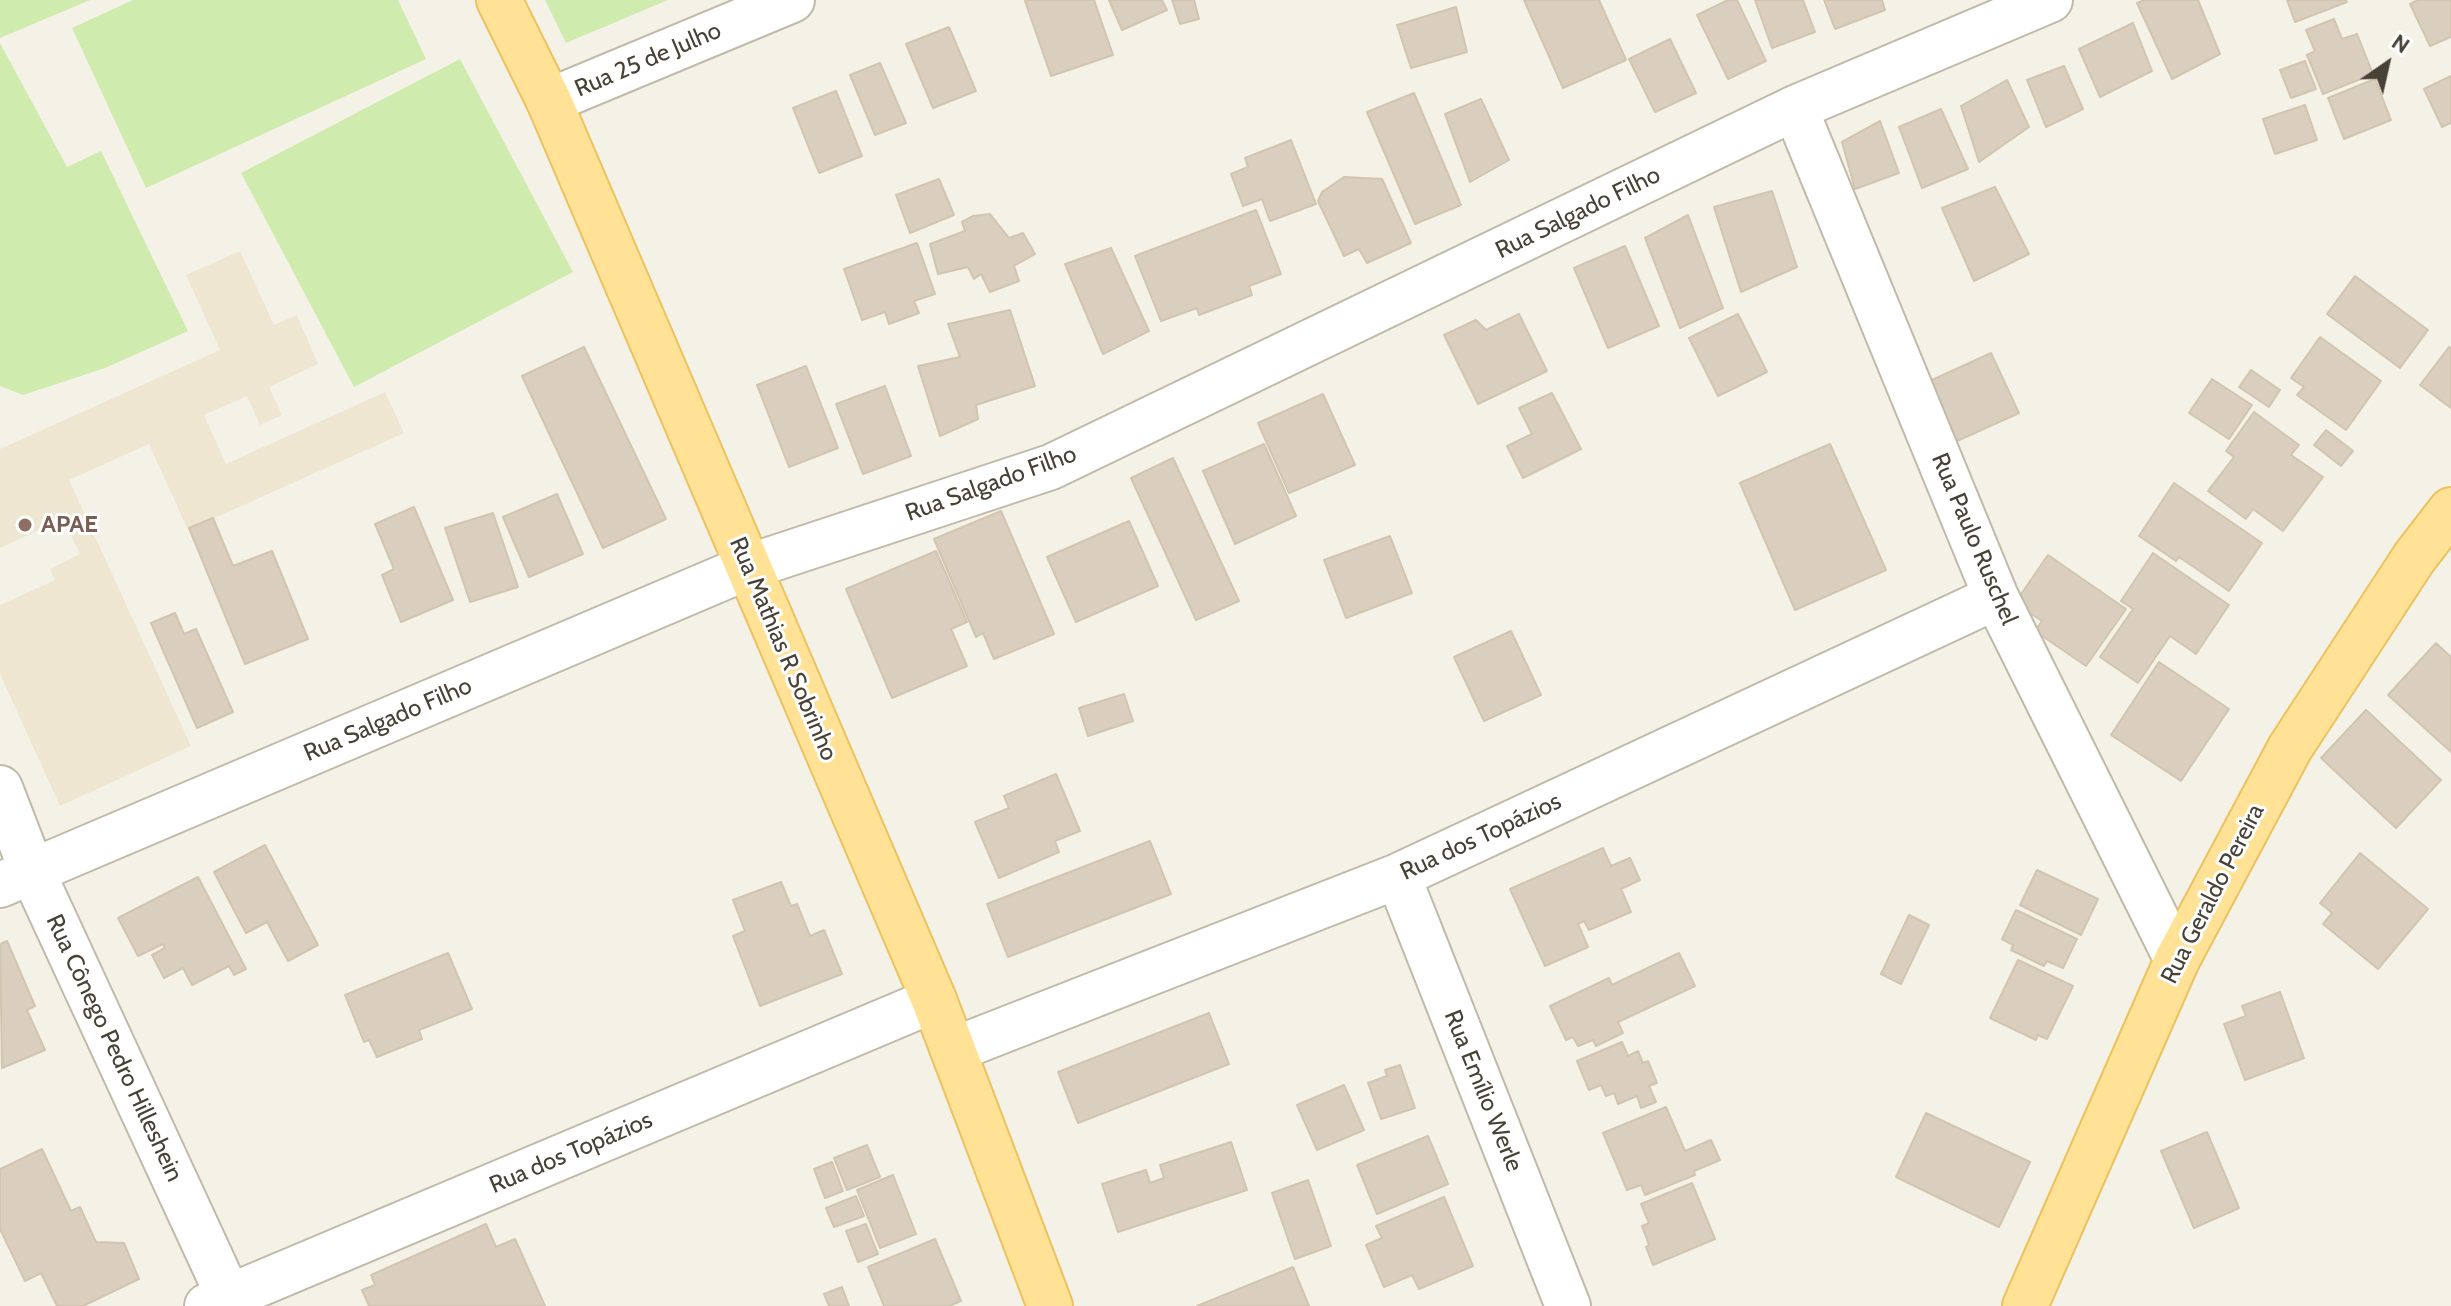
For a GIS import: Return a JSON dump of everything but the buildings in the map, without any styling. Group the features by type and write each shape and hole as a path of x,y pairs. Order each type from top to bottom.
{"main road":[{"name":"Rua Mathias R Sobrinho","path":"499,0 549,101 934,1000 1050,1306"},
{"name":"Rua Geraldo Pereira","path":"2025,1306 2177,960 2290,748 2414,558 2451,510"}],"street":[{"name":"Rua 25 de Julho","path":"549,101 792,0"},
{"name":"Rua Salgado Filho","path":"16,878 748,567 1051,467 1795,108 2050,0"},
{"name":"Rua Paulo Ruschel","path":"1795,108 1996,597 2177,960"},
{"name":"Rua dos Topázios","path":"953,1050 1398,876 1996,597"},
{"name":"Rua Cônego Pedro Hilleshein","path":"0,788 16,878 223,1303"},
{"name":"Rua Emílio Werle","path":"1398,876 1568,1306"},
{"name":"Rua dos Topázios","path":"223,1303 934,1000"}],"shaded area":[{"name":"APAE","path":"240,251 274,325 297,315 318,364 269,387 282,415 260,425 247,396 204,415 226,464 385,392 404,433 188,530 149,444 69,480 191,746 60,806 0,674 0,605 55,580 50,569 80,554 63,519 0,548 0,449 220,350 186,275"}],"green space":[{"path":"0,0 90,0 0,38"},
{"path":"133,0 398,0 426,59 146,188 72,28"},
{"path":"545,0 668,0 566,43"},
{"path":"0,43 67,167 101,151 188,331 105,368 23,395 0,386"},
{"path":"460,59 573,272 354,387 241,173"}],"place":[{"name":"APAE","path":"25,525"}]}
